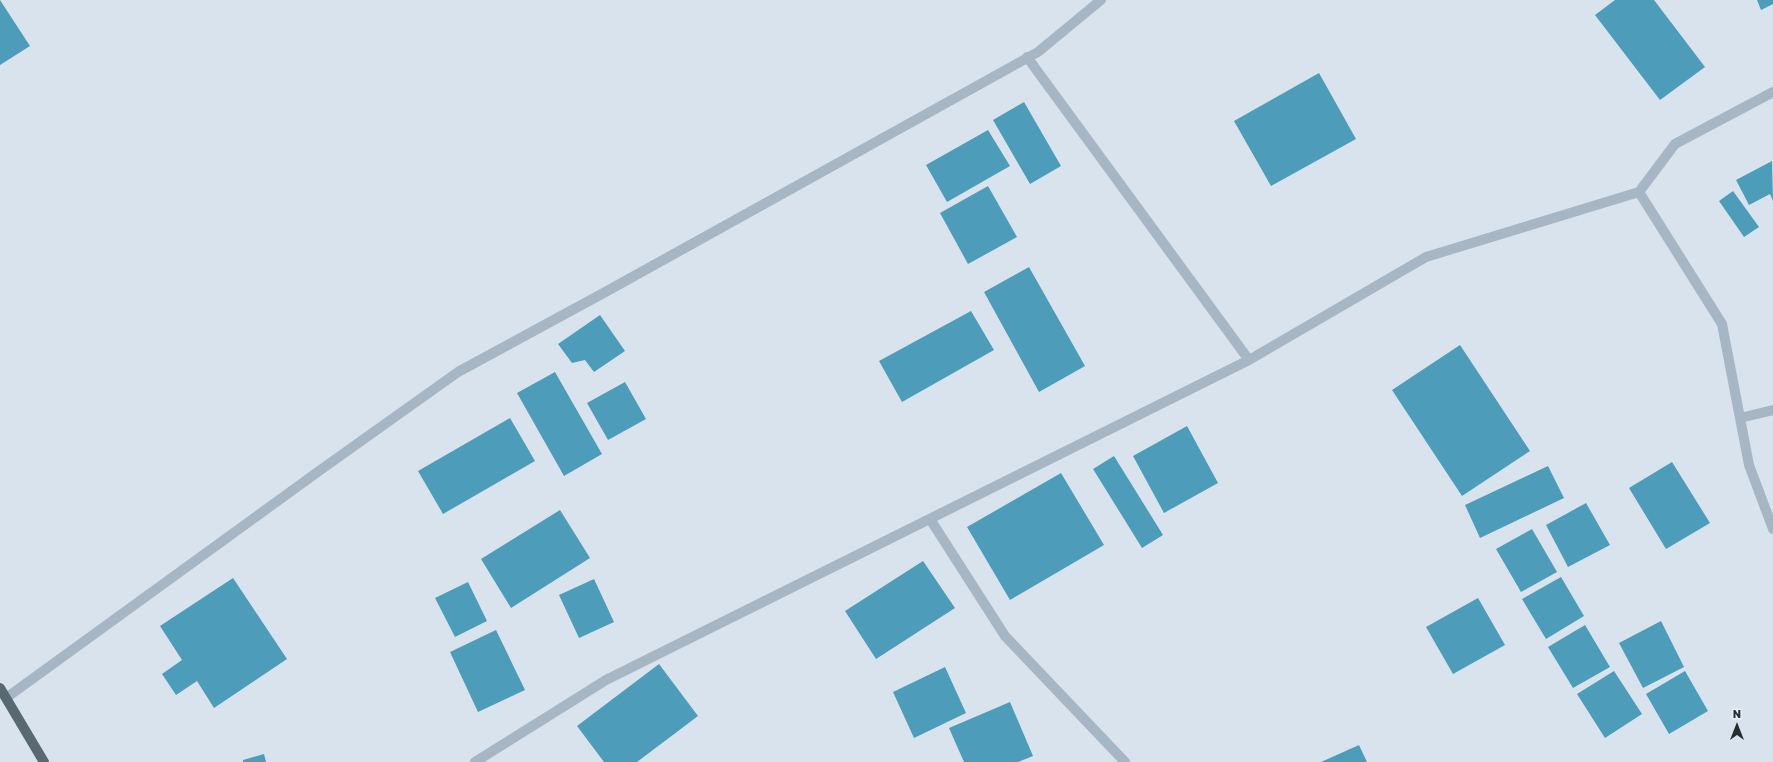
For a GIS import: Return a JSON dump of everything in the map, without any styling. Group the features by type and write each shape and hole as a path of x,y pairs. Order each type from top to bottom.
{"main road":[{"path":"0,688 44,762"}],"street":[{"path":"6,698 458,372 1038,52 1101,0"},
{"path":"1027,58 1249,360"},
{"path":"475,762 606,680 1249,360 1426,257 1639,192 1675,144 1773,92"},
{"path":"1639,192 1722,324 1750,465 1773,529"},
{"path":"1740,418 1773,410"},
{"path":"930,519 1004,636 1125,762"}],"building":[{"path":"0,0 30,46 0,65"},
{"path":"1615,0 1654,0 1705,67 1660,100 1595,15"},
{"path":"1757,0 1773,0 1773,4 1761,10"},
{"path":"1319,73 1356,139 1271,186 1234,121"},
{"path":"1024,102 1061,166 1030,184 993,120"},
{"path":"988,130 1010,166 947,202 926,165"},
{"path":"1772,161 1773,201 1770,194 1749,205 1736,180"},
{"path":"988,186 1017,237 968,264 940,213"},
{"path":"1733,191 1759,227 1744,237 1719,201"},
{"path":"1029,267 1085,366 1039,392 984,292"},
{"path":"971,311 994,350 902,402 879,361"},
{"path":"600,315 625,351 594,372 585,360 572,363 558,344"},
{"path":"1460,345 1530,451 1462,496 1392,390"},
{"path":"555,372 602,454 564,476 517,393"},
{"path":"625,382 646,419 608,440 587,403"},
{"path":"510,418 535,461 443,514 418,471"},
{"path":"1187,426 1218,483 1164,513 1133,456"},
{"path":"1114,456 1163,535 1142,548 1093,469"},
{"path":"1672,462 1710,523 1666,549 1629,488"},
{"path":"1548,466 1564,498 1480,538 1465,505"},
{"path":"1061,473 1104,545 1010,600 967,527"},
{"path":"1586,503 1610,545 1568,567 1546,525"},
{"path":"560,510 590,558 511,608 481,559"},
{"path":"1532,529 1557,572 1521,592 1496,549"},
{"path":"923,561 955,608 876,659 845,611"},
{"path":"1561,577 1584,616 1546,639 1522,599"},
{"path":"233,578 287,659 214,708 197,681 176,695 162,674 182,660 160,626"},
{"path":"594,579 614,622 579,638 559,595"},
{"path":"468,582 487,621 455,637 435,598"},
{"path":"1478,598 1505,645 1453,674 1426,627"},
{"path":"1661,621 1684,667 1643,688 1619,643"},
{"path":"1585,625 1610,667 1573,688 1548,647"},
{"path":"496,630 525,690 478,712 450,652"},
{"path":"659,664 698,716 637,762 604,762 577,726"},
{"path":"945,667 966,713 914,738 893,692"},
{"path":"1614,671 1642,714 1605,738 1577,694"},
{"path":"1685,671 1708,711 1669,734 1646,694"},
{"path":"1010,702 1033,756 1018,762 964,762 949,728"},
{"path":"1359,745 1367,762 1321,762"},
{"path":"264,754 266,762 243,762 243,760"}]}
